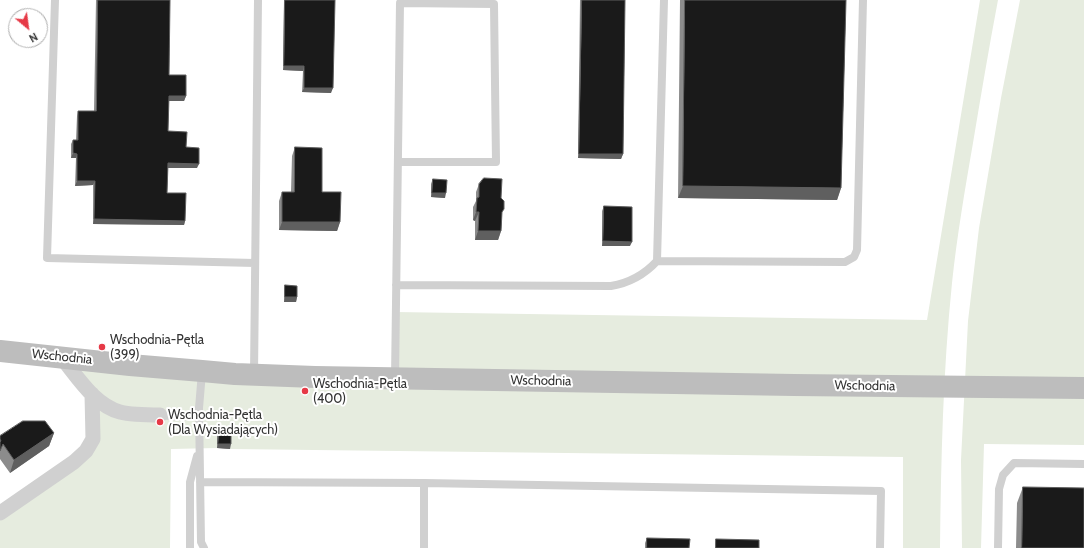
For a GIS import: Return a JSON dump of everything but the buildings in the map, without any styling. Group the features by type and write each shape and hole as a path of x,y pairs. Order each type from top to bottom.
{"street":[{"name":"Wschodnia","path":"0,351 130,365 254,375 315,378 1084,388"},
{"path":"61,357 102,404 121,412 160,415"},
{"path":"0,513 74,462 86,451 93,439 92,394"}],"lane":[{"path":"55,0 47,258 255,263"},
{"path":"254,375 258,0"},
{"path":"658,261 664,0"},
{"path":"396,285 611,286 622,284 633,279 644,273 658,261 845,262 854,257 857,250 863,0"},
{"path":"394,379 400,3 494,4 496,162 398,162"},
{"path":"202,371 199,408 199,448 201,542 204,548"},
{"path":"160,415 183,417 189,416 195,413 199,408"},
{"path":"190,548 190,482 199,448"},
{"path":"998,548 999,489 1003,474 1014,462 1084,464"},
{"path":"200,482 424,483 881,491 880,548"},
{"path":"424,483 424,548"}],"shaded area":[{"path":"980,0 998,0 964,195 952,283 946,349 940,548 903,548 903,457 230,449 230,434 217,434 217,448 171,449 170,548 0,548 0,513 86,451 92,394 61,357 394,379 395,312 927,320"},
{"path":"1020,0 1084,0 1084,445 984,444 981,548 962,548 961,460 968,321 979,228 1001,98"}],"place":[{"name":"Wschodnia-Pętla (399)","path":"102,347"},
{"name":"Wschodnia-Pętla (400)","path":"305,391"},
{"name":"Wschodnia-Pętla (Dla Wysiadających)","path":"160,422"}]}
